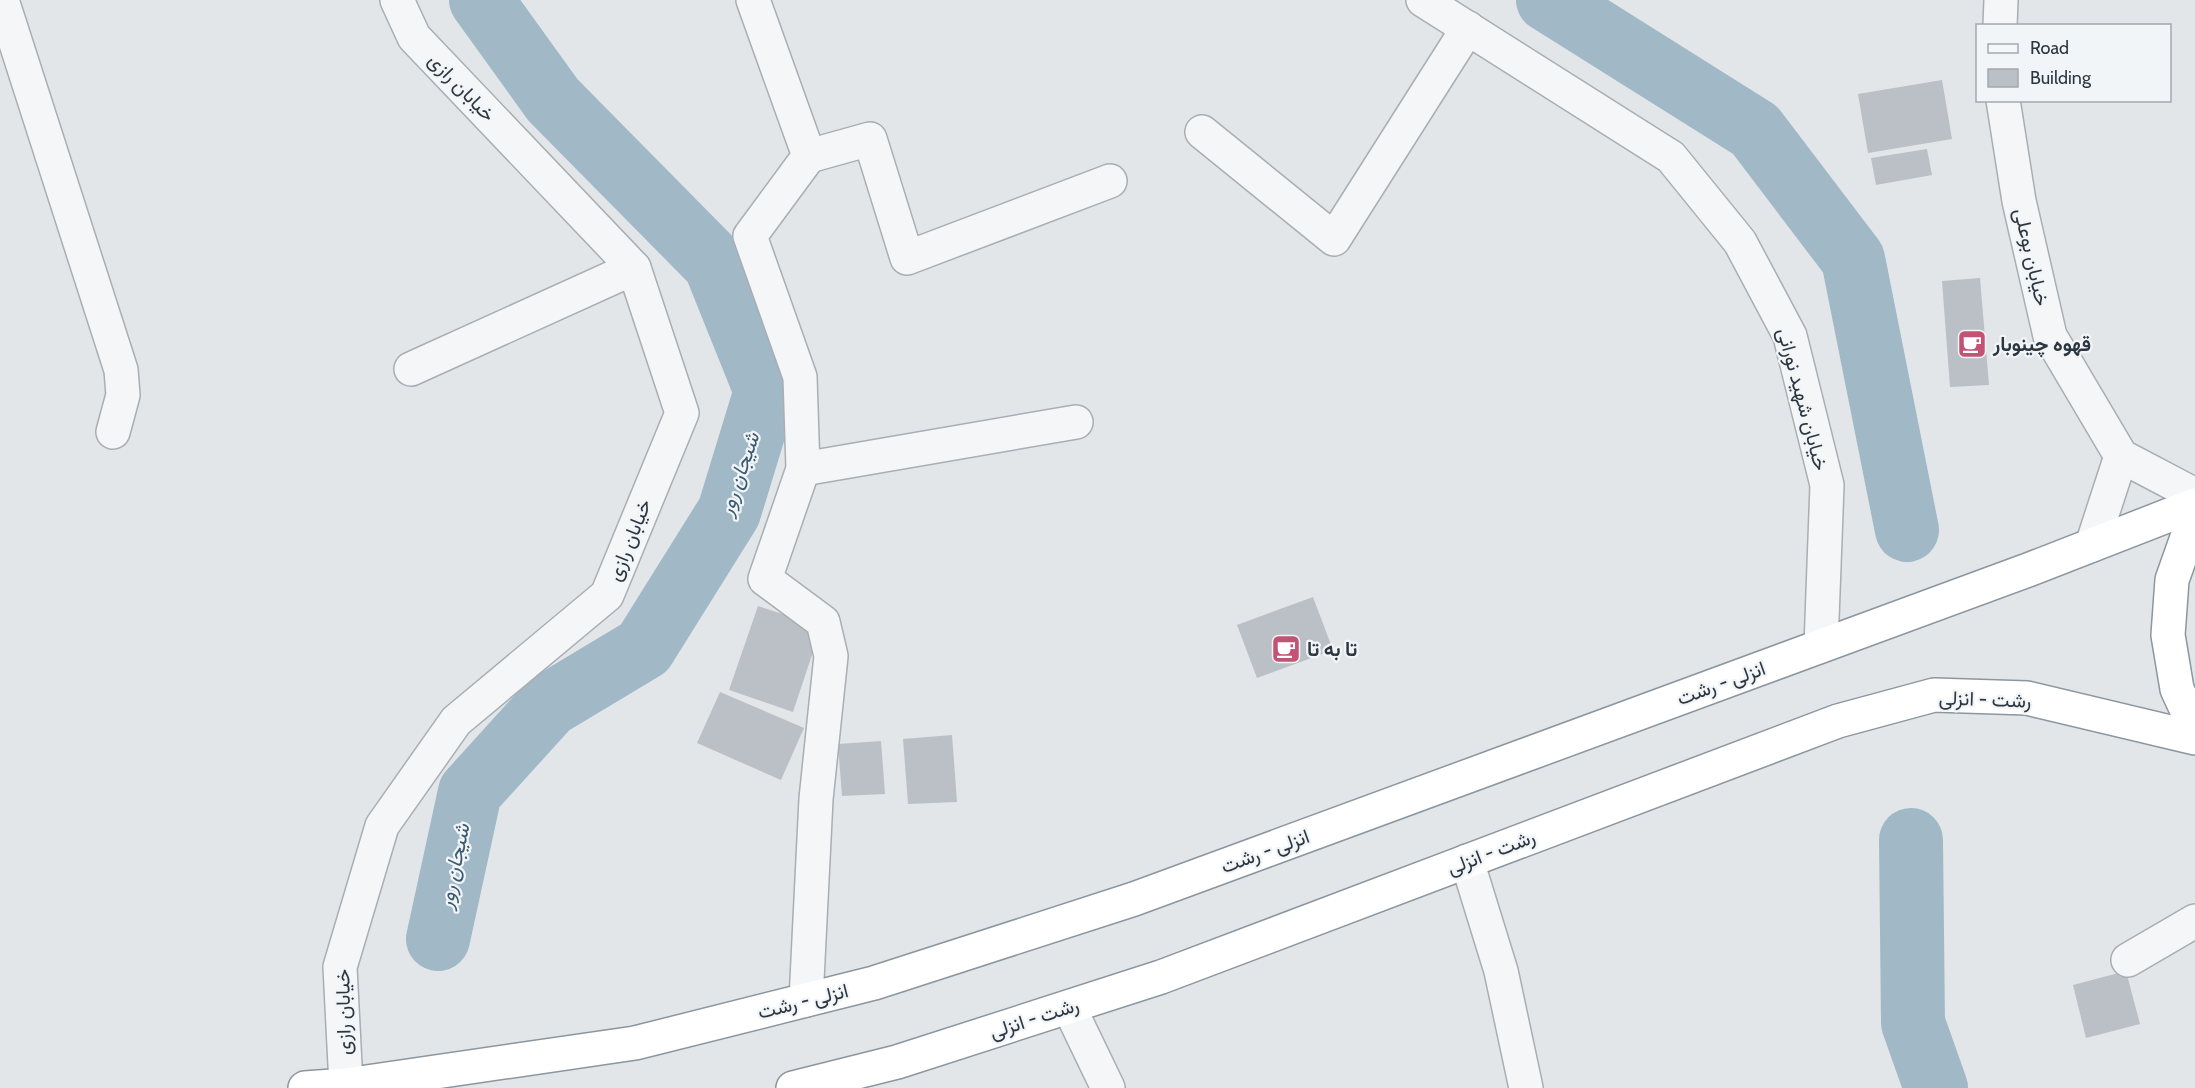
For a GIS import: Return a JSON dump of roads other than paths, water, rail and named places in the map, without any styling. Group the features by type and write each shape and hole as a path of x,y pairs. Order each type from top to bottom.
{"highway":[{"name":"انزلی - رشت","path":"305,1088 346,1085 635,1043 874,983 1134,899 1821,646 2195,505"},
{"path":"2195,520 2190,528 2172,580 2168,635 2177,689 2195,728"},
{"name":"رشت - انزلی","path":"793,1088 827,1084 1161,977 1838,722 1934,695 2027,698 2195,738"}],"street":[{"path":"2,0 121,370 123,395 113,432"},
{"name":"خیابان رازی","path":"346,1085 340,966 382,826 456,721 606,595 682,412 634,268 414,37 397,0"},
{"path":"753,0 809,156"},
{"name":"خیابان شهید نورانی","path":"1423,0 1671,157 1740,242 1790,336 1827,484 1821,646"},
{"path":"2000,24 2001,0"},
{"path":"1202,132 1334,239 1468,28"},
{"name":"خیابان بوعلی","path":"2002,102 2019,201 2050,336 2121,456"},
{"path":"806,1000 816,799 831,656 823,622 765,579 803,469 800,377 750,236 809,156 870,139 907,258 1110,181"},
{"path":"411,369 634,268"},
{"path":"803,469 1076,422"},
{"path":"2092,545 2121,456 2195,495"},
{"path":"1467,861 1501,971 1526,1088"},
{"path":"2128,960 2195,921"},
{"path":"1069,1007 1108,1088"}],"waterway":[{"name":"شیجان رور","path":"438,939 470,792 549,705 644,648 729,512 766,391 715,264 553,100 481,0"},
{"path":"1548,0 1755,130 1853,259 1907,530"},
{"path":"1911,840 1913,1023 1936,1088"}],"place":[{"name":"قهوه چینوبار","path":"1972,344"},
{"name":"تا به تا","path":"1286,649"}]}
